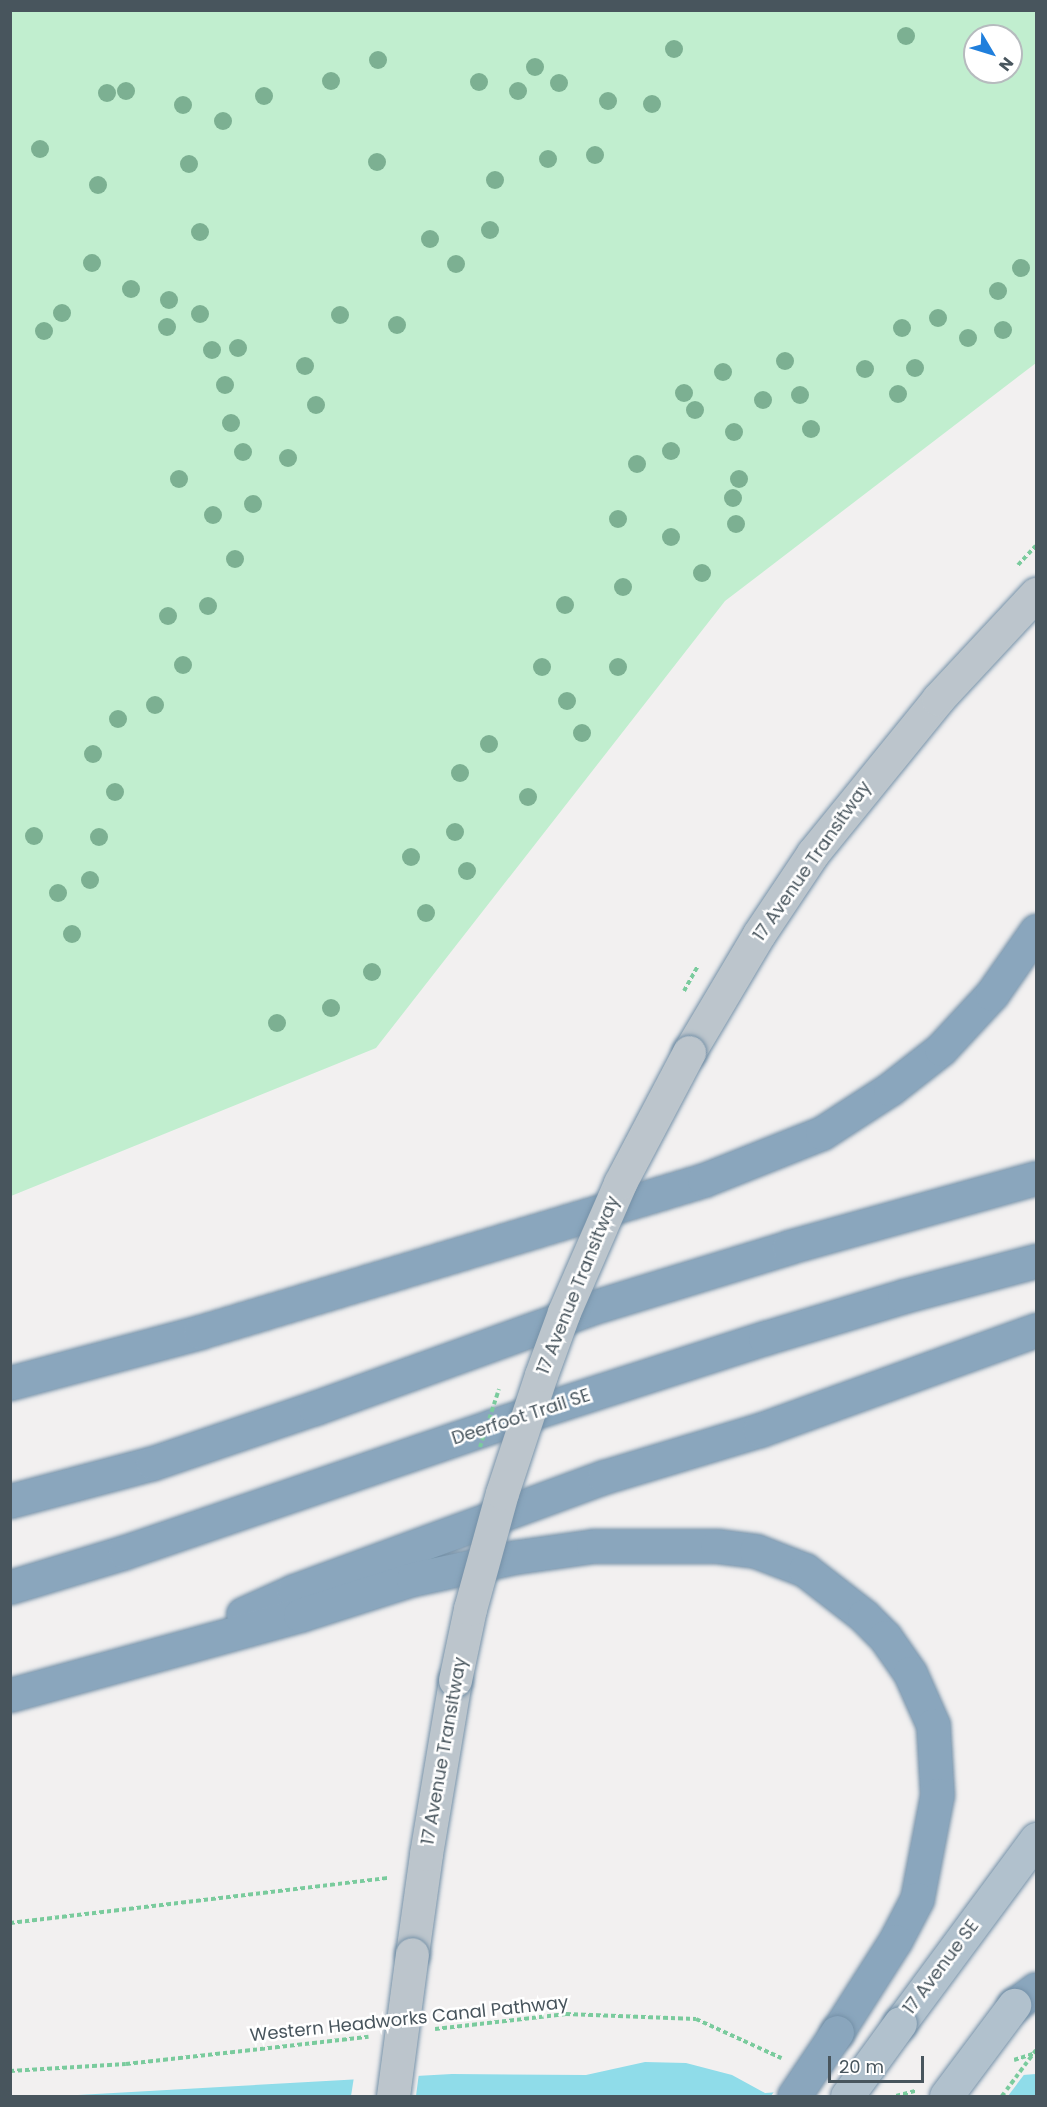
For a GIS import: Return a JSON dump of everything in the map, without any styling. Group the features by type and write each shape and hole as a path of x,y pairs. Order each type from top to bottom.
{"highway":[{"path":"10,1383 200,1332 692,1184 822,1133 890,1089 941,1049 992,994 1036,931"},
{"path":"10,1501 153,1463 315,1408 588,1309 789,1247 1036,1178"},
{"name":"Deerfoot Trail SE","path":"10,1587 125,1552 492,1426 765,1338 904,1296 1036,1261"},
{"path":"132,1663 294,1591 604,1477 760,1430 1036,1330"},
{"path":"10,1695 300,1615 413,1579 516,1557 593,1546 717,1546 756,1551 805,1570 864,1616 885,1637 910,1673 933,1725 937,1795 917,1899 895,1941 794,2097"}],"main road":[{"name":"17 Avenue SE","path":"847,2097 1036,1839"},
{"path":"946,2097 1025,1997 1036,1975"}],"lane":[{"name":"17 Avenue Transitway","path":"393,2097 426,1854 455,1680 470,1609 502,1493 564,1312 621,1183 689,1052 759,934 813,853 938,699 1036,594"}],"path":[{"path":"10,1923 388,1878"},
{"name":"Western Headworks Canal Pathway","path":"423,2030 566,2014 696,2019 782,2058"},
{"name":"Western Headworks Canal Pathway","path":"10,2071 126,2064 376,2036"},
{"path":"1002,2097 1036,2050"}],"green space":[{"path":"11,10 1036,11 1036,363 725,601 376,1048 11,1196"}],"water":[{"path":"645,2062 686,2063 732,2075 765,2093 1036,2074 1036,2096 60,2096 452,2074 586,2075"}],"pier":[{"path":"1026,2072 1008,2096 771,2096 776,2089"},
{"path":"419,2073 416,2096 351,2096 354,2077"}]}
